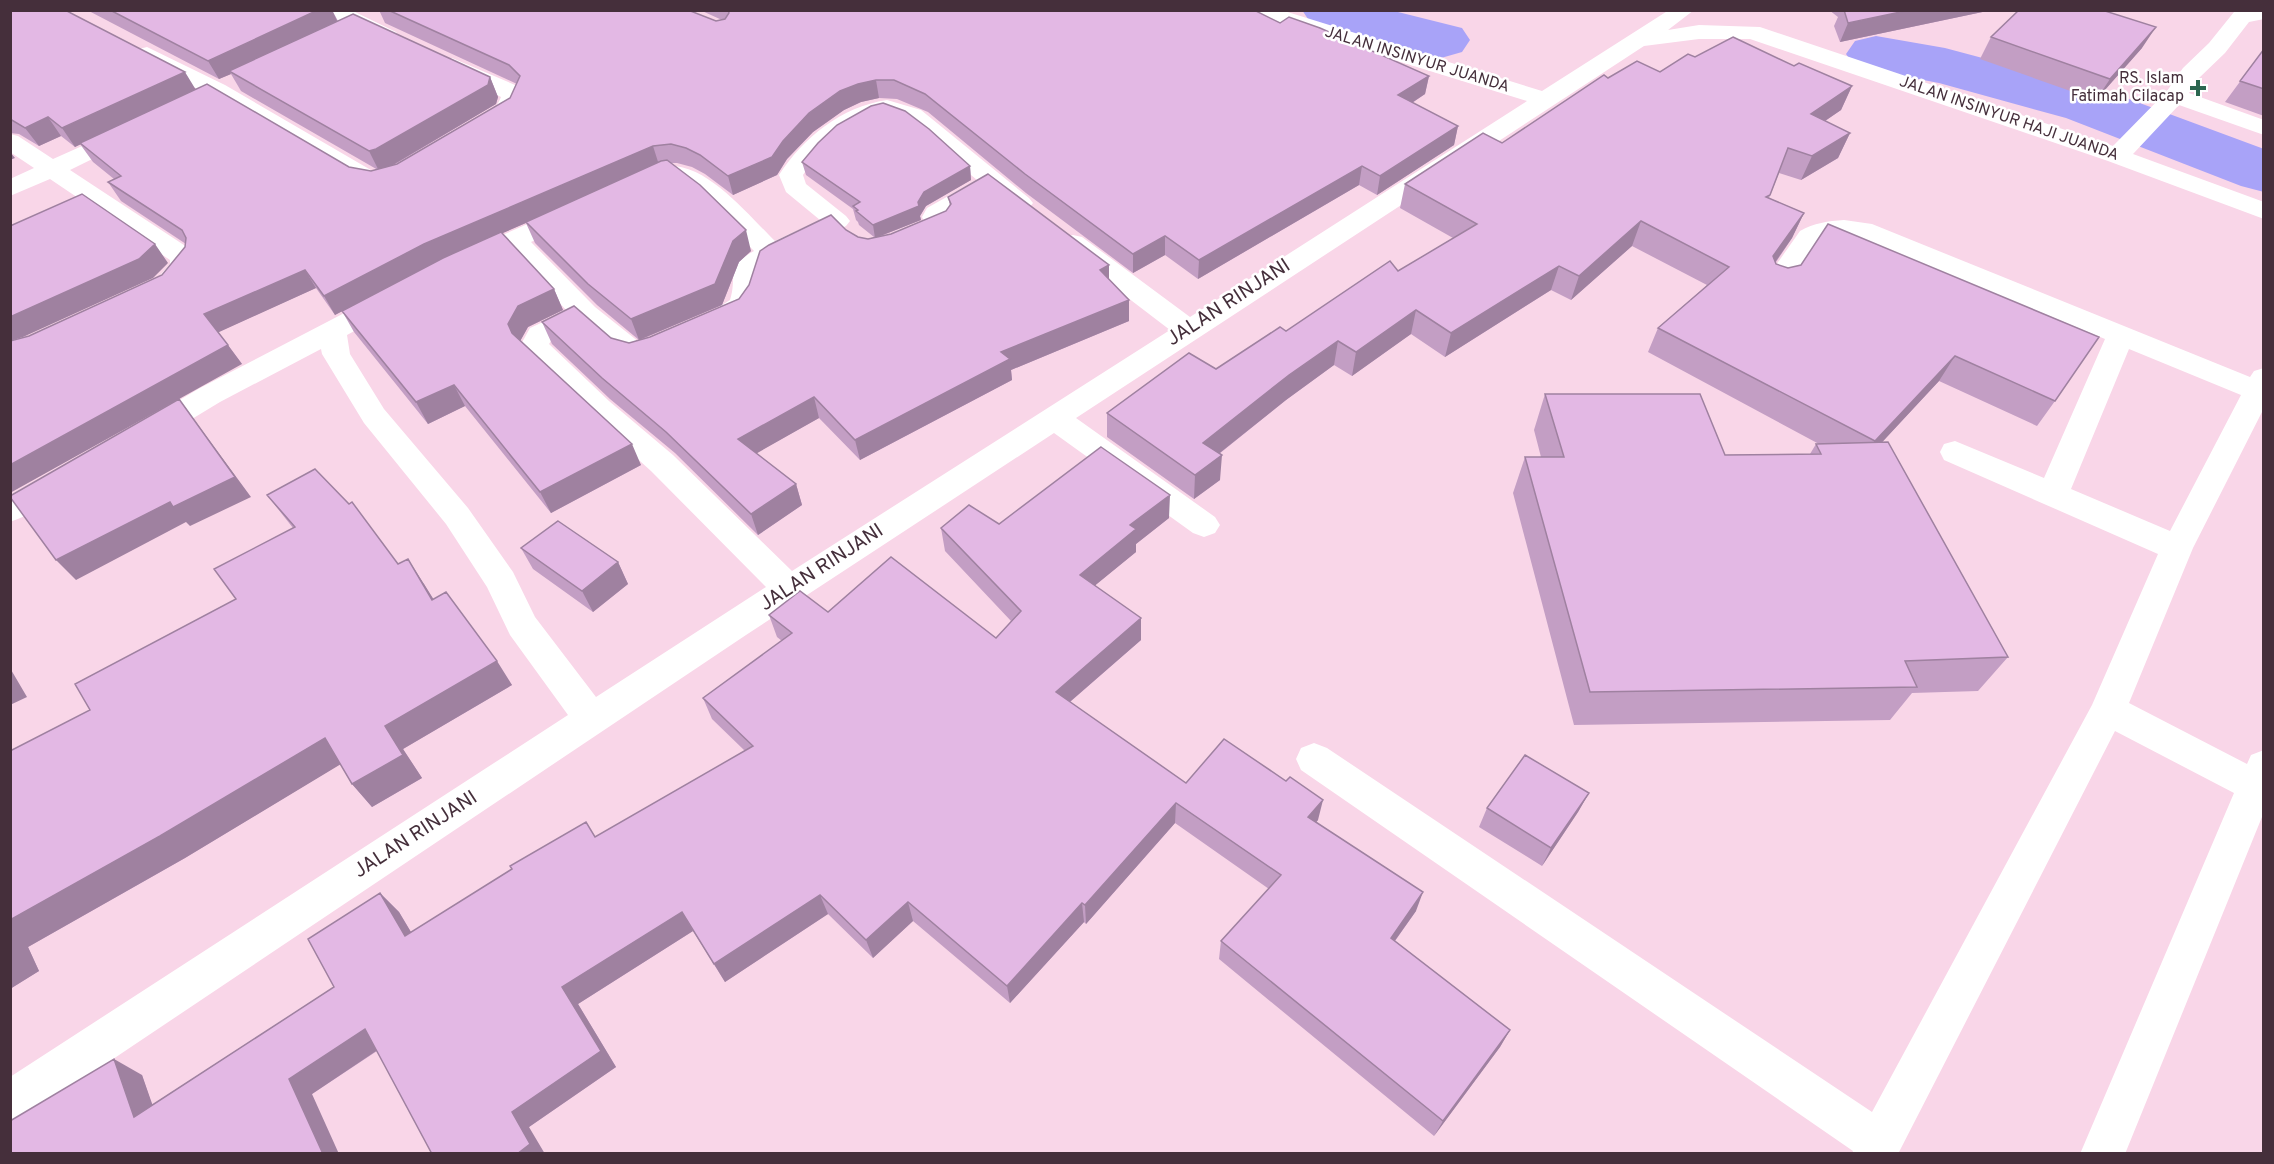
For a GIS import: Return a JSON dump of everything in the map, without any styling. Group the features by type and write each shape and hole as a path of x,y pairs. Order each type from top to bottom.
{"street":[{"path":"333,10 350,29 423,52 507,90 513,95 508,110 463,138"},
{"path":"350,29 390,10"},
{"name":"JALAN INSINYUR JUANDA","path":"1257,10 1542,98"},
{"name":"JALAN RINJANI","path":"10,1103 1188,329 1503,128 1542,98 1638,42 1684,10"},
{"path":"2117,156 2168,103 2242,17 2264,12"},
{"name":"JALAN INSINYUR HAJI JUANDA","path":"1638,42 1699,32 1748,20 2264,211"},
{"path":"126,42 217,90 369,179 380,181 405,171"},
{"path":"2168,103 2264,128"},
{"path":"514,239 585,313 626,347 637,353 736,311 746,290 744,278 747,270 754,263 771,253 845,229 795,187 791,175 799,161 839,127 874,109 897,108 913,115 991,181 1188,329"},
{"path":"10,189 146,123"},
{"path":"10,141 54,168 184,257 183,266 176,276 164,286 142,296"},
{"path":"648,179 671,172 684,174 712,195 771,253"},
{"path":"888,245 939,224 935,217 936,213 991,181"},
{"path":"444,271 590,205"},
{"path":"1314,759 1877,1148 2108,710 2177,548 2260,384 2121,334 1863,230 1839,226 1823,229 1808,236 1777,282"},
{"path":"126,444 210,395 413,288"},
{"path":"585,313 540,335 534,346 662,463 789,590"},
{"path":"332,332 336,354 374,417 457,516 501,581 522,625 592,719"},
{"path":"2053,494 2121,334"},
{"path":"1055,417 1204,525"},
{"path":"1955,452 2177,548"},
{"path":"10,510 75,473"},
{"path":"2102,1154 2259,776 2108,710"}],"building":[{"path":"10,10 65,10 185,72 62,128 48,117 25,128 10,119"},
{"path":"110,10 318,10 208,61"},
{"path":"388,10 688,10 716,21 725,19 729,13 728,10 1254,10 1280,23 1289,17 1320,28 1429,76 1398,95 1458,126 1380,176 1362,166 1199,260 1165,236 1133,254 1025,174 925,94 894,80 876,80 858,84 840,91 809,113 783,141 772,157 728,176 700,155 686,148 671,144 653,146 424,244 324,296 305,270 204,314 228,345 10,465 10,341 29,336 162,275 185,247 186,238 182,230 108,182 121,176 80,143 207,84 349,167 371,171 397,164 510,98 520,76 509,65"},
{"path":"1844,10 1910,10 1848,23"},
{"path":"2019,10 2102,10 2156,27 2110,79 1991,37"},
{"path":"353,14 490,77 488,85 369,151 229,71"},
{"path":"1733,37 1794,66 1799,63 1852,86 1811,114 1850,133 1812,156 1788,148 1770,195 1766,197 1804,213 1773,256 1776,264 1788,268 1801,265 1828,224 2099,337 2055,401 1955,356 1875,441 1658,328 1729,267 1641,221 1579,276 1559,266 1451,333 1416,310 1356,352 1338,341 1289,375 1203,443 1222,455 1195,475 1107,413 1189,353 1216,369 1280,327 1286,331 1390,261 1398,271 1477,224 1405,184 1483,133 1502,143 1604,75 1608,78 1637,61 1660,72 1688,54 1695,57"},
{"path":"2264,49 2264,89 2240,81"},
{"path":"883,103 905,111 970,166 924,192 918,202 919,206 873,225 853,206 860,202 802,162 837,125 871,106"},
{"path":"667,160 700,185 746,230 733,241 715,284 631,319 588,284 526,222"},
{"path":"988,174 1109,265 1100,270 1129,300 1001,352 1010,359 855,440 814,397 738,439 796,484 751,514 666,432 602,378 542,322 574,306 611,338 629,343 650,337 739,299 749,285 760,251 831,215 846,230 858,237 868,239 891,234 946,211 951,204 948,197"},
{"path":"82,194 155,244 139,259 10,317 10,226"},
{"path":"501,232 554,289 518,306 508,324 512,333 632,444 540,492 454,385 416,402 342,311 443,258"},
{"path":"1545,394 1700,394 1725,455 1821,454 1816,444 1888,442 2008,657 1905,661 1917,687 1590,692 1525,457 1564,457"},
{"path":"179,399 235,477 173,507 170,502 56,560 10,496"},
{"path":"1101,447 1170,495 1130,525 1136,529 1080,575 1141,618 1056,692 1186,783 1224,739 1286,781 1290,777 1323,800 1308,817 1423,892 1391,938 1510,1030 1443,1121 1221,941 1281,875 1176,803 1085,905 1082,903 1007,986 908,902 866,940 820,895 714,964 682,912 562,987 601,1051 512,1112 530,1144 517,1154 432,1154 365,1029 289,1079 323,1154 10,1154 10,1121 114,1059 134,1117 334,987 308,939 380,893 405,936 512,869 510,866 586,822 595,837 753,746 703,698 792,633 769,615 800,591 828,612 891,557 996,638 1021,611 941,528 969,505 999,524"},
{"path":"315,469 349,504 352,502 398,564 408,559 432,600 446,592 497,661 385,726 403,755 352,784 325,738 160,836 10,920 10,751 90,710 75,684 236,599 214,569 295,527 267,495"},
{"path":"558,521 618,562 582,591 521,548"},
{"path":"1525,755 1589,793 1551,848 1487,808"}],"waterway":[{"path":"1330,10 1361,21 1441,40"},
{"path":"1876,54 1945,66 2088,105 2264,172"}],"place":[{"name":"RS. Islam Fatimah Cilacap","path":"2198,88"}]}
